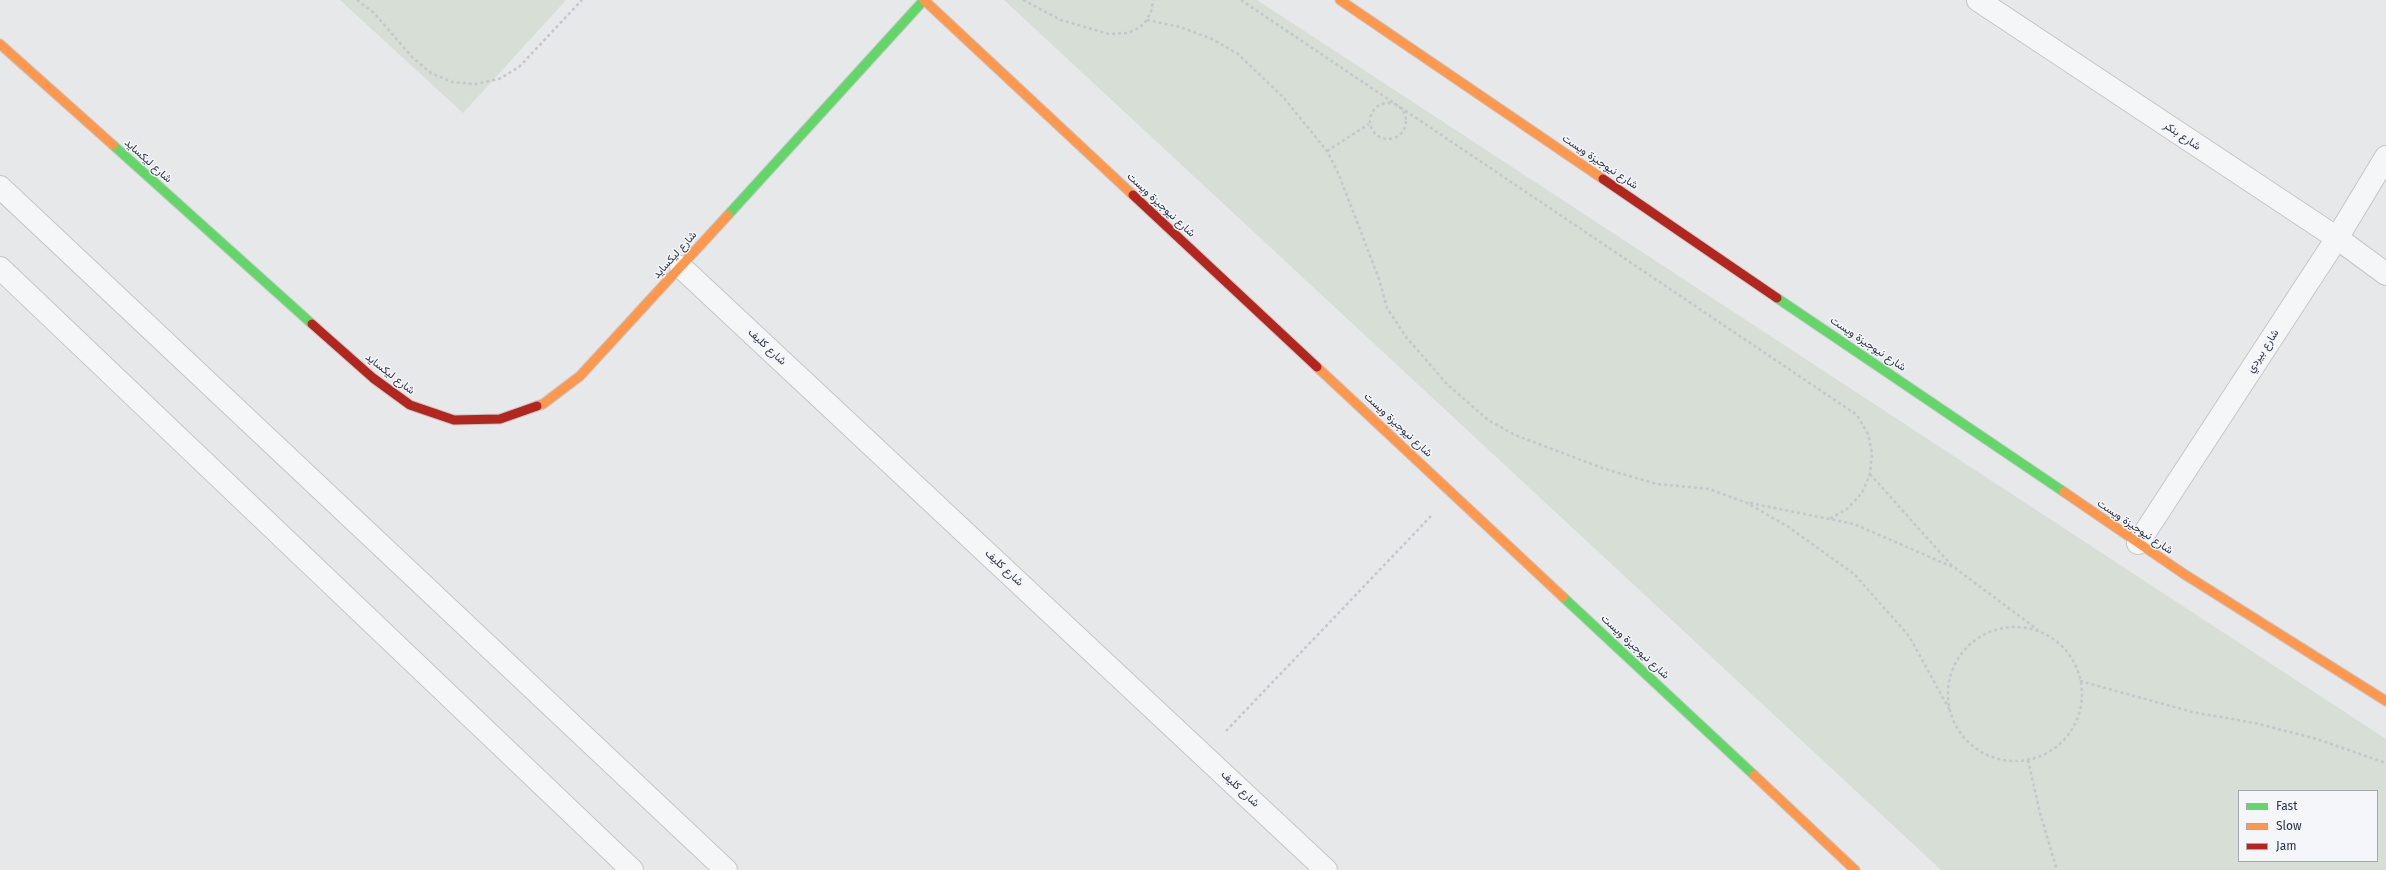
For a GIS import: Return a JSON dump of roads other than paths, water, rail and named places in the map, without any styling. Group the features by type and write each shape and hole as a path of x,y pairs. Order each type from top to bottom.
{"street":[{"name":"شارع نيوجيزة ويست","path":"924,0 1855,870"},
{"name":"شارع ليكسايد","path":"0,44 373,378 410,405 454,420 500,418 544,404 580,376 924,0"},
{"name":"شارع نيوجيزة ويست","path":"1340,0 2184,574 2386,701"},
{"name":"شارع بنكر","path":"1978,0 2336,238 2386,274"},
{"name":"شارع بيردي","path":"2138,543 2336,238 2386,157"},
{"path":"0,187 726,870"},
{"name":"شارع كليف","path":"681,267 1326,870"},
{"path":"0,268 632,870"}]}
